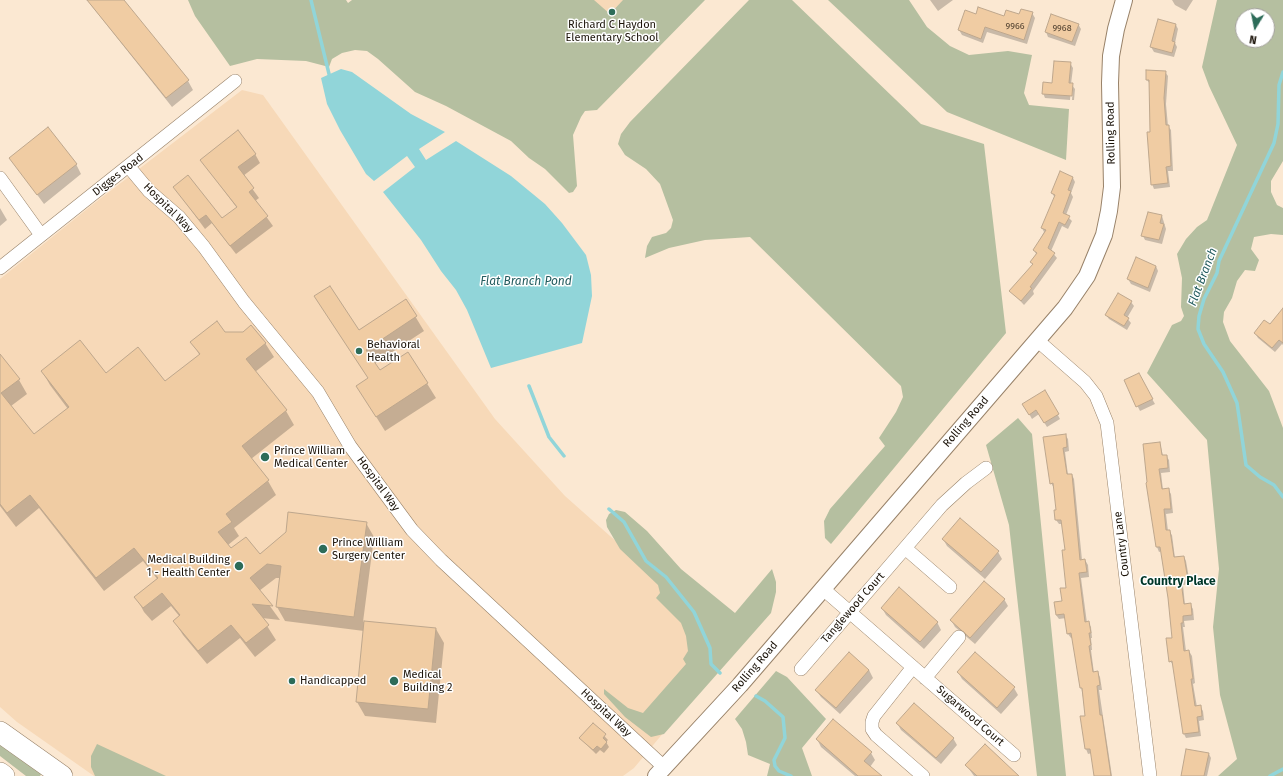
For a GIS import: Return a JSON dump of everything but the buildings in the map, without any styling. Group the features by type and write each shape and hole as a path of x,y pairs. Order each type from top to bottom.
{"main road":[{"path":"0,732 59,775"},
{"path":"0,773 4,776"}],"street":[{"name":"Rolling Road","path":"661,772 740,685 1074,296 1092,264 1104,235 1109,211 1112,187 1110,83 1112,56 1120,1"},
{"name":"Digges Road","path":"0,268 129,167 235,81"},
{"name":"Hospital Way","path":"129,167 149,191 184,223 244,302 318,392 350,446 412,530 452,571 661,772"},
{"path":"0,178 41,235"},
{"name":"Country Lane","path":"1037,340 1085,382 1101,405 1107,423 1150,776"},
{"name":"Tanglewood Court","path":"801,669 905,548 954,494 986,468"},
{"path":"905,548 950,587"},
{"name":"Sugarwood Court","path":"822,588 1014,755"},
{"name":"Sugarwood Court","path":"925,678 959,637"},
{"path":"913,667 874,716 872,722 876,735 923,776"}],"shaded area":[{"name":"Richard C Haydon Elementary School","path":"587,0 635,0 613,24"},
{"name":"Prince William Medical Center","path":"242,90 263,95 495,419 565,496 735,647 634,768 623,776 94,776 17,722 0,707 0,279 92,205"}],"green space":[{"path":"188,0 346,0 348,3 352,0 594,0 610,14 623,0 705,0 597,110 585,111 573,135 577,186 573,192 569,193 545,169 529,158 511,141 446,106 415,92 367,51 355,50 342,53 332,59 329,67 306,61 257,59 230,66 195,16"},
{"path":"749,0 792,0 921,124 984,144 1006,333 831,544 825,538 824,521 830,509 885,446 879,438 896,412 903,397 901,386 750,237 705,240 669,248 645,258 647,246 652,237 666,233 671,228 673,220 660,184 646,169 625,155 618,144 621,134 630,122"},
{"path":"828,0 909,0 927,27 950,46 969,55 1008,51 1032,55 1024,93 1029,105 1069,109 1066,160 947,112"},
{"path":"1217,0 1283,0 1283,161 1271,181 1271,192 1277,205 1283,208 1283,235 1271,234 1254,237 1251,249 1259,260 1255,271 1245,270 1237,281 1232,298 1224,312 1223,322 1230,341 1269,391 1283,428 1283,776 1218,776 1237,759 1220,695 1213,627 1219,569 1207,440 1147,373 1172,325 1181,321 1184,316 1181,307 1182,278 1177,254 1186,239 1197,227 1207,220 1237,145 1209,86 1202,67"},
{"path":"1018,418 1032,434 1066,776 1037,776 1009,525 986,445"},
{"path":"616,510 625,512 647,531 681,569 735,613 772,569 776,582 776,592 771,613 664,734 651,737 625,717 604,694 604,689 628,708 643,713 686,664 683,659 688,651 686,636 681,623 656,598 660,593 658,585 620,549 607,527 606,520 609,514"},
{"path":"776,671 787,677 826,719 802,748 812,776 767,776 770,764 748,755 742,729 735,719"},
{"path":"0,741 42,773 40,776 26,776 0,756"},
{"path":"97,744 166,776 95,776 91,767 91,756"}],"water":[{"name":"Flat Branch Pond","path":"341,69 352,72 411,114 445,132 419,149 426,160 456,141 511,176 545,204 562,223 586,255 591,275 592,296 582,343 491,368 467,310 456,290 441,271 421,240 383,192 415,167 407,156 374,181 366,174 340,130 327,104 321,78"}],"waterway":[{"path":"311,0 330,78"},
{"name":"Flat Branch","path":"1283,72 1279,85 1278,124 1274,143 1219,261 1217,273 1204,299 1199,316 1198,329 1204,344 1223,372 1237,403 1246,465 1260,477 1274,485 1283,497"},
{"path":"529,386 549,437 564,456"},
{"path":"609,509 624,522 646,561 666,577 694,612 710,648 711,664 720,673"},
{"path":"756,696 765,701 783,717 785,738 774,760 775,766 779,771 791,776"},
{"name":"Flat Branch","path":"1270,776 1283,769"}],"place":[{"name":"Richard C Haydon Elementary School","path":"612,12"},
{"name":"Behavioral Health","path":"359,351"},
{"name":"Prince William Medical Center","path":"265,457"},
{"name":"Prince William Surgery Center","path":"323,549"},
{"name":"Medical Building 1 - Health Center","path":"239,566"},
{"name":"Handicapped","path":"292,681"},
{"name":"Medical Building 2","path":"394,681"}],"district":[{"name":"Country Place","path":"1178,582"}]}
